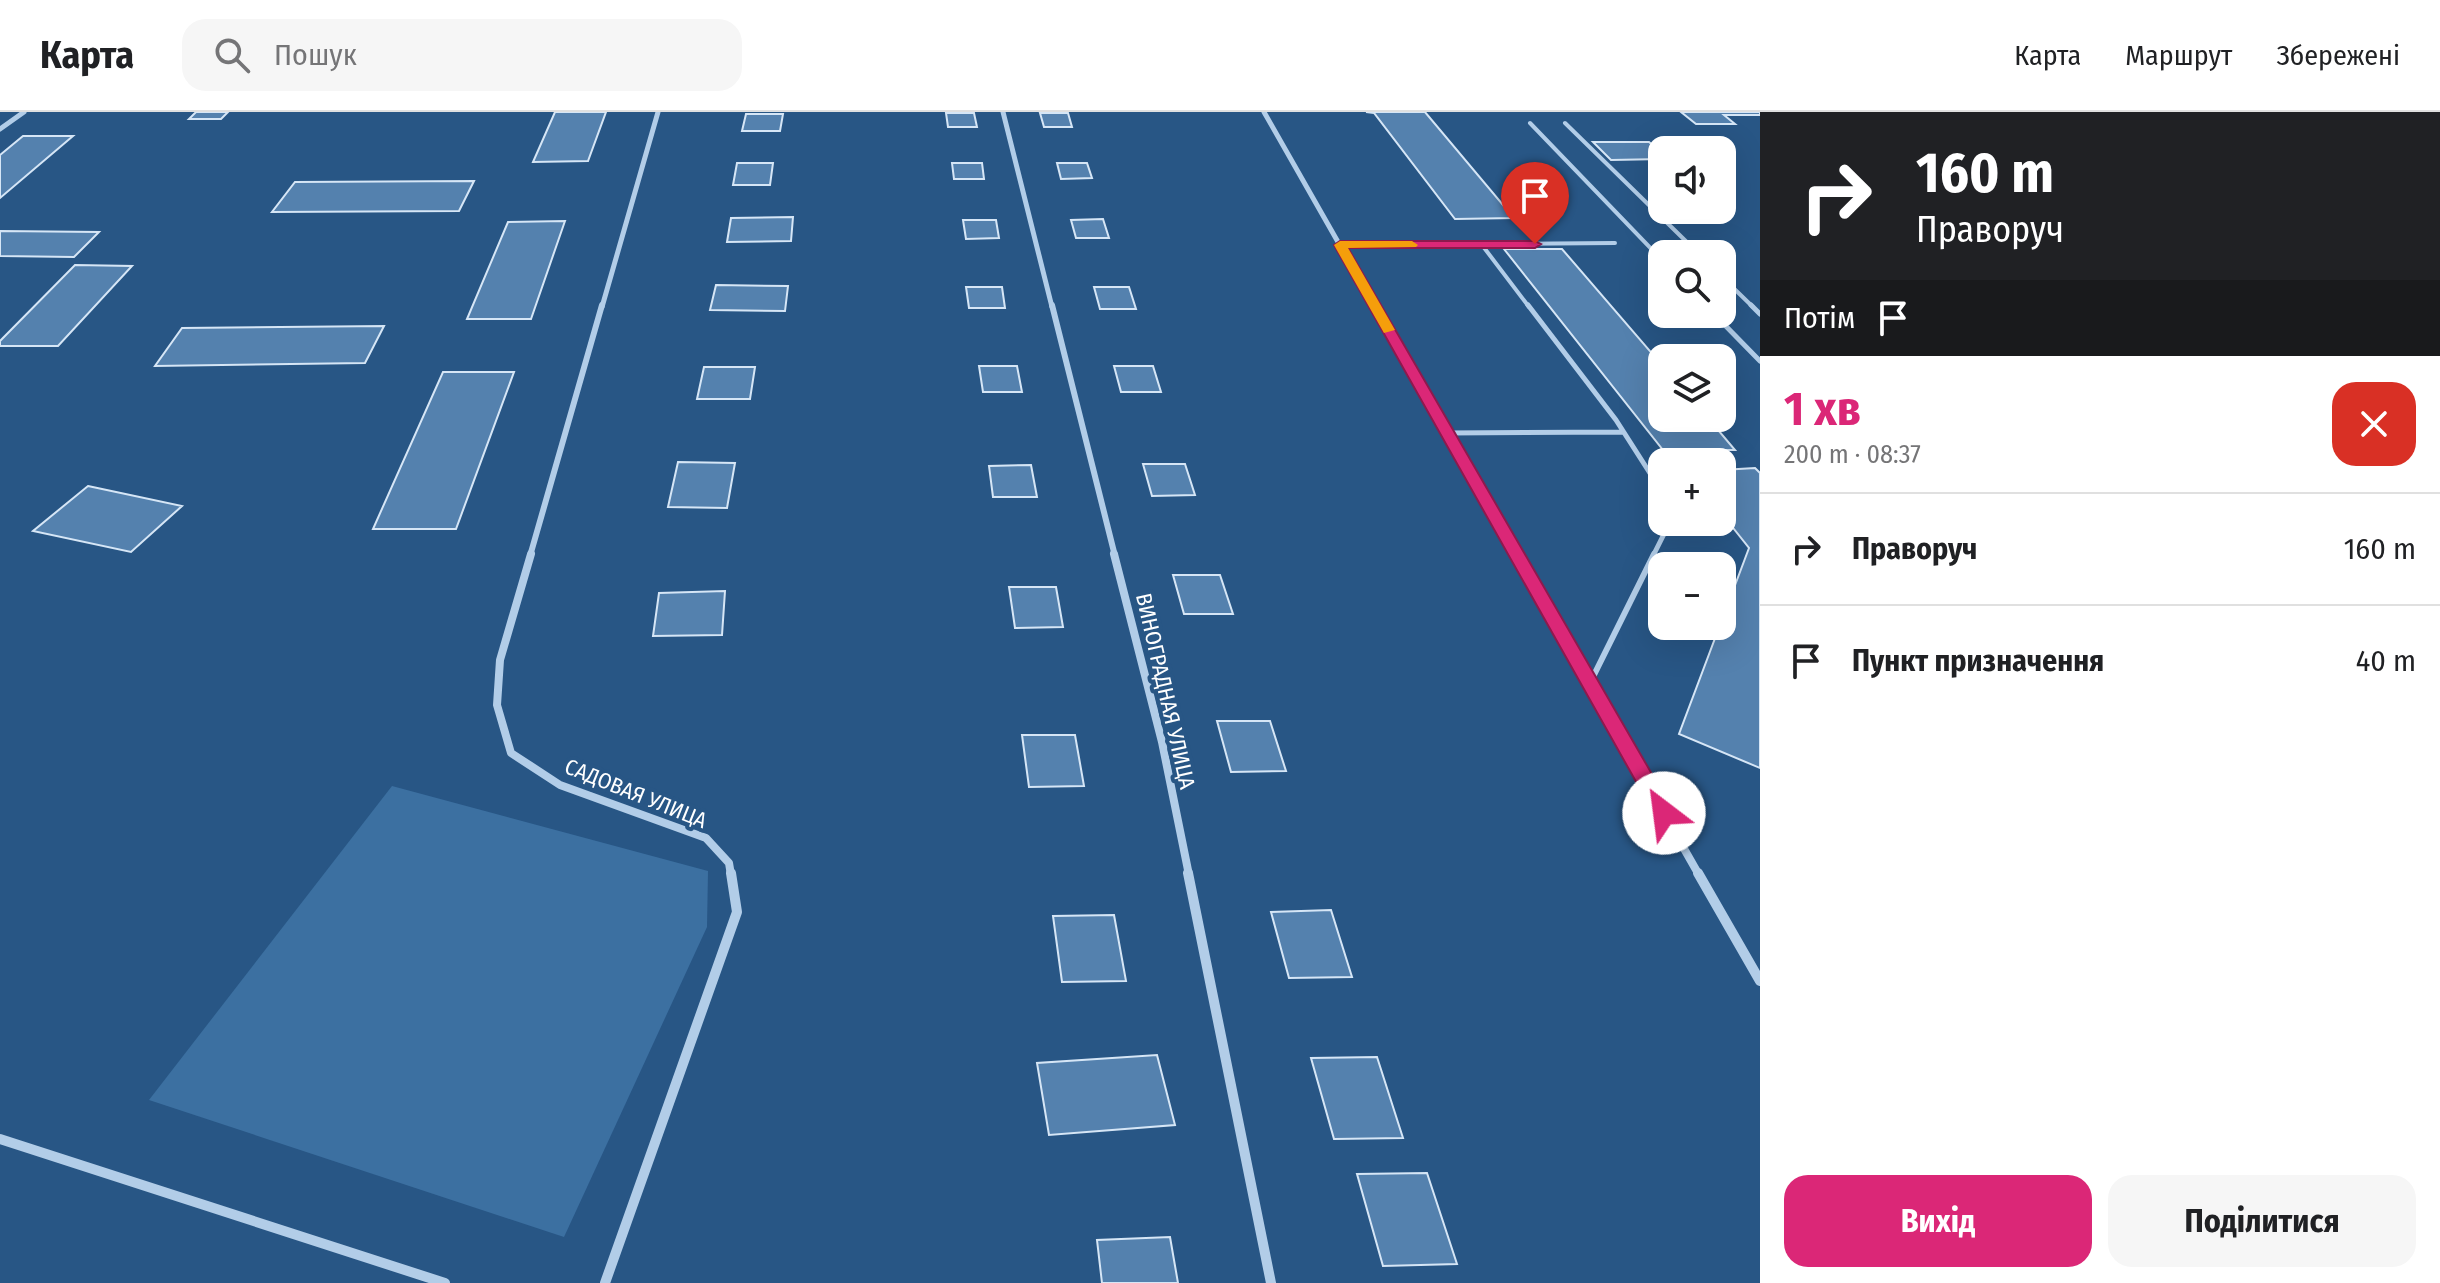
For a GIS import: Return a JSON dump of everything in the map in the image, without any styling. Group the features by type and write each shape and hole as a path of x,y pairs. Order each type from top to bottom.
{"street":[{"path":"0,129 24,112"},
{"name":"САДОВАЯ УЛИЦА","path":"605,1283 737,912 729,863 706,838 560,785 511,753 497,705 500,660 658,112"},
{"name":"ВИНОГРАДНАЯ УЛИЦА","path":"1003,112 1162,742 1271,1283"},
{"path":"1264,112 1760,981"},
{"path":"1530,123 1648,245"},
{"path":"1565,123 1685,240"},
{"path":"1736,291 1760,314"},
{"path":"1728,328 1760,361"},
{"path":"0,1139 445,1283"}],"lane":[{"path":"1340,245 1615,243"},
{"path":"1482,245 1623,432 1648,470"},
{"path":"1447,433 1623,432"},
{"path":"1590,683 1663,536"}],"shaded area":[{"path":"392,786 708,871 707,927 564,1237 149,1100"}],"building":[{"path":"196,112 228,112 221,119 189,119"},
{"path":"555,112 606,112 588,161 533,162"},
{"path":"1366,112 1425,112 1514,218 1455,219 1374,113"},
{"path":"1681,112 1760,112 1760,115 1724,115 1735,124 1696,124"},
{"path":"946,113 974,113 977,127 948,127"},
{"path":"1040,113 1068,113 1072,127 1044,127"},
{"path":"746,114 783,114 780,131 742,131"},
{"path":"23,136 73,136 0,198 0,155"},
{"path":"1593,142 1648,142 1648,159 1611,160"},
{"path":"737,163 773,163 770,185 733,185"},
{"path":"952,163 982,163 984,179 954,179"},
{"path":"1057,163 1087,163 1092,178 1061,179"},
{"path":"474,181 459,211 272,212 295,182"},
{"path":"793,217 791,241 727,242 731,218"},
{"path":"1103,219 1109,238 1076,238 1071,220"},
{"path":"963,220 996,220 999,238 966,239"},
{"path":"565,221 531,319 467,319 508,222"},
{"path":"0,231 99,232 74,257 0,256"},
{"path":"1504,249 1562,249 1648,349 1648,431"},
{"path":"75,265 132,266 58,346 0,346 0,341"},
{"path":"716,285 788,286 785,311 710,310"},
{"path":"966,287 1002,287 1005,308 969,308"},
{"path":"1094,287 1129,287 1136,309 1100,309"},
{"path":"384,326 365,363 155,366 182,328"},
{"path":"979,366 1017,366 1022,392 983,392"},
{"path":"1114,366 1153,366 1161,392 1121,392"},
{"path":"704,367 755,367 750,399 697,399"},
{"path":"443,372 514,372 456,529 373,529"},
{"path":"1649,432 1720,432 1733,448 1661,448"},
{"path":"678,462 735,463 727,508 668,507"},
{"path":"1143,464 1185,464 1195,495 1152,496"},
{"path":"1031,465 1037,497 993,497 989,466"},
{"path":"1755,468 1760,473 1760,768 1679,734 1714,640 1736,640 1736,583 1749,548 1736,532 1736,469"},
{"path":"88,486 182,506 131,552 33,531"},
{"path":"1173,575 1220,575 1233,614 1184,614"},
{"path":"1009,587 1056,587 1063,627 1015,628"},
{"path":"725,591 722,635 653,636 659,593"},
{"path":"1217,721 1270,721 1286,771 1231,772"},
{"path":"1022,735 1075,735 1084,786 1029,787"},
{"path":"1331,910 1352,977 1289,978 1271,912"},
{"path":"1114,915 1126,981 1062,982 1053,916"},
{"path":"1157,1055 1175,1125 1049,1135 1037,1063"},
{"path":"1377,1057 1403,1138 1334,1139 1311,1058"},
{"path":"1427,1173 1457,1264 1383,1266 1357,1174"},
{"path":"1170,1237 1178,1283 1102,1283 1097,1240"}],"slow traffic":[{"path":"1388,330 1340,245 1412,245"}],"route":[{"path":"1535,244 1340,245 1664,813"}]}
